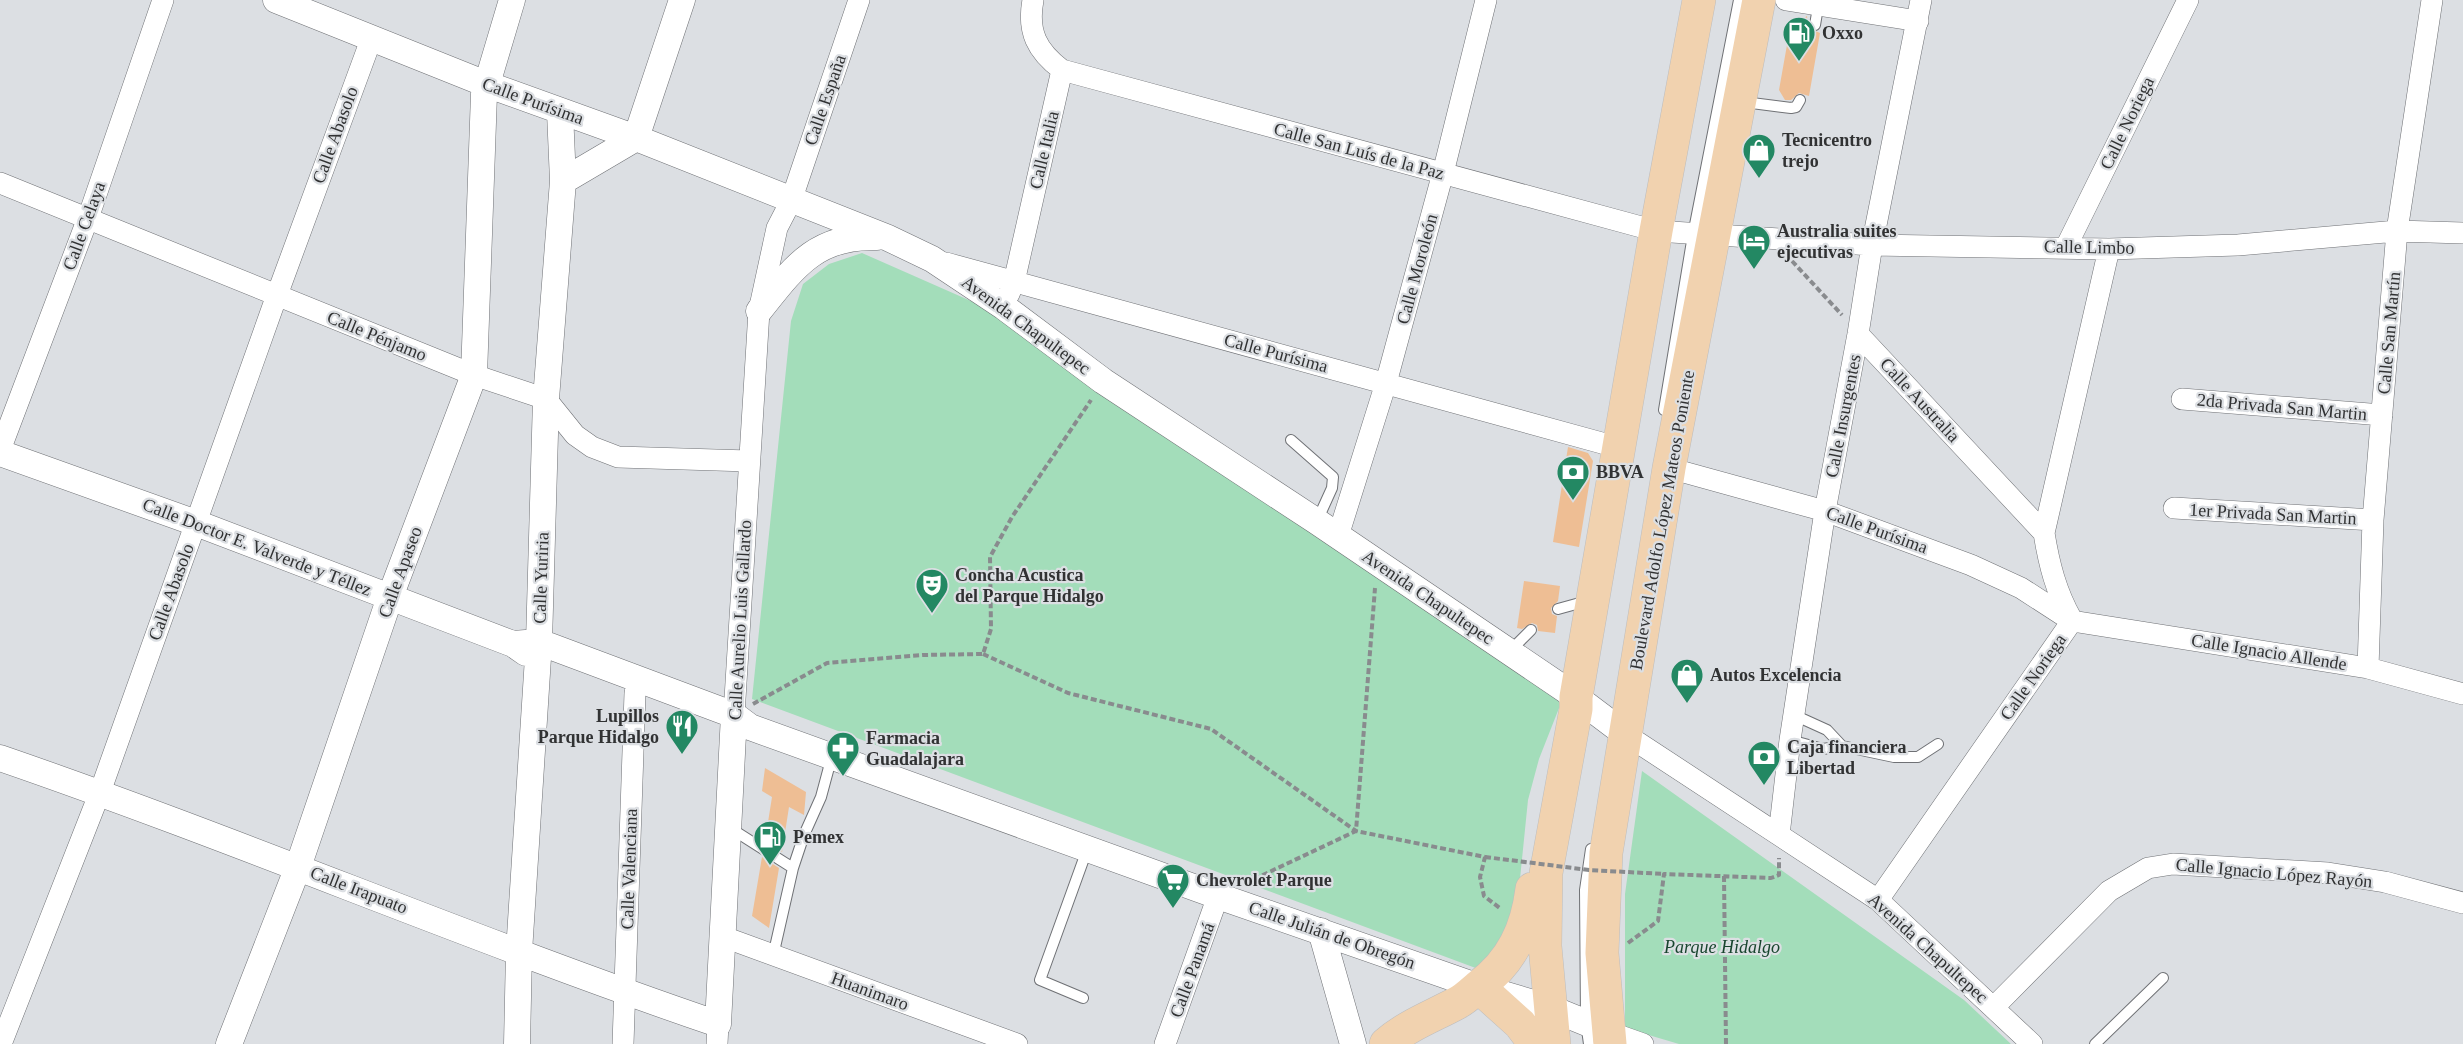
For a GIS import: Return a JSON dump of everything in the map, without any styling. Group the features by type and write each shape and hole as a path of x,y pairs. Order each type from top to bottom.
{"main road":[{"path":"1577,1026 1545,945 1546,873 1582,702 1593,599 1620,448 1666,232 1699,0"},
{"name":"Boulevard Adolfo López Mateos Poniente","path":"1577,1026 1602,952 1614,725 1669,468 1704,235 1741,101 1759,0"},
{"path":"1386,1044 1407,1029 1461,1002 1492,978 1515,948 1530,900 1543,793 1551,755 1582,702"},
{"path":"1479,987 1520,1024 1535,1044"}],"street":[{"name":"Calle Celaya","path":"0,451 88,218 163,0"},
{"name":"Calle Purísima","path":"276,0 486,84 636,138 791,201"},
{"name":"Calle Apaseo","path":"229,1044 298,867 390,597 474,375 486,84 512,0"},
{"path":"563,181 636,138 682,0"},
{"name":"Calle España","path":"791,201 859,0"},
{"path":"1033,0 1032,32 1040,51 1062,70"},
{"name":"Calle Moroleón","path":"1338,536 1386,383 1443,173 1486,0"},
{"path":"1786,0 1817,16 1918,21"},
{"name":"Calle Insurgentes","path":"1779,836 1790,740 1825,511 1872,245 1921,0"},
{"name":"Calle Noriega","path":"2066,247 2188,0"},
{"name":"Calle San Martín","path":"2368,668 2373,520 2397,231 2432,0"},
{"name":"Calle Abasolo","path":"1,1044 100,792 372,37"},
{"name":"Calle San Luís de la Paz","path":"1062,70 1666,232 1704,235"},
{"name":"Calle Italia","path":"1004,307 1014,282 1062,70"},
{"name":"Calle Yuriria","path":"518,1044 519,952 538,651 546,399 563,181 560,112"},
{"name":"Calle Pénjamo","path":"0,183 474,375 546,399"},
{"name":"Avenida Chapultepec","path":"791,201 886,237 932,259 1004,307 1103,381 1316,521 1614,725 1878,900 2032,1044"},
{"name":"Calle Aurelio Luis Gallardo","path":"718,1034 729,827 739,725 749,460 759,311 777,228 791,201"},
{"name":"Calle Limbo","path":"1704,235 1872,245 2109,249 2238,245 2397,231 2463,233"},
{"path":"759,311 802,261 825,245 849,237 886,237"},
{"name":"Calle Noriega","path":"1878,900 2072,621 2059,597 2048,560 2044,533 2109,249"},
{"name":"Calle Purísima","path":"932,259 1620,448"},
{"name":"Calle Australia","path":"1858,334 2044,533"},
{"path":"546,399 575,435 592,447 618,457 749,460"},
{"name":"2da Privada San Martin","path":"2182,399 2382,415"},
{"name":"Calle Doctor E. Valverde y Téllez","path":"0,451 513,644 538,651 739,725"},
{"name":"Calle Purísima","path":"1669,468 1825,511 1971,565 2021,588 2072,621"},
{"name":"1er Privada San Martin","path":"2174,508 2373,520"},
{"name":"Calle Ignacio Allende","path":"2072,621 2368,668 2463,694"},
{"name":"Calle Doctor E. Valverde y Téllez","path":"538,651 634,693 739,725"},
{"name":"Calle Valenciana","path":"623,1044 634,693"},
{"name":"Calle Julián de Obregón","path":"739,725 832,756 1218,896 1479,987 1577,1026 1643,1044"},
{"name":"Calle Irapuato","path":"0,758 100,792 626,993 718,1034"},
{"name":"Calle Ignacio López Rayón","path":"1994,1007 2109,891 2128,878 2158,865 2328,873 2385,882 2463,903"},
{"name":"Calle Panamá","path":"1165,1044 1218,896"},
{"path":"1321,931 1353,1044"},
{"name":"Huanimaro","path":"724,937 1017,1044"}],"lane":[{"path":"1662,423 1704,235 1738,0"},
{"path":"1741,101 1791,108 1796,107 1800,100"},
{"path":"1291,440 1333,477 1332,488 1316,521"},
{"path":"1558,609 1593,599"},
{"path":"1509,652 1531,630"},
{"path":"1580,752 1582,702"},
{"path":"1794,715 1827,730 1842,746"},
{"path":"1790,740 1823,749 1842,746 1894,757 1918,757 1938,744"},
{"path":"773,956 793,868 804,835 821,797 832,756"},
{"path":"729,827 793,868"},
{"path":"1577,1026 1585,890 1593,834"},
{"path":"1083,998 1040,980 1087,848"},
{"path":"2095,1044 2163,978"}],"path":[{"path":"1774,240 1858,334"},
{"path":"983,654 991,629 990,557 1012,517 1103,381"},
{"path":"1356,831 1377,563"},
{"path":"739,725 827,663 923,655 983,654 1068,693 1211,729 1356,831 1485,857 1589,870 1771,879 1779,875 1779,836"},
{"path":"1218,896 1356,831"},
{"path":"1485,857 1480,877 1484,897 1524,924"},
{"path":"1602,952 1632,942 1658,921 1664,874"},
{"path":"1724,876 1726,1044"}],"green space":[{"path":"862,253 980,305 1103,381 1561,703 1539,759 1528,800 1517,908 1499,950 1481,970 752,699 791,321 803,284 829,264"},
{"name":"Parque Hidalgo","path":"1642,771 1964,1000 2011,1044 1679,1044 1625,1028 1625,894"}],"building":[{"name":"Oxxo","path":"1807,16 1808,28 1820,33 1809,96 1799,93 1791,100 1785,100 1779,90 1790,28"},
{"name":"BBVA","path":"1568,447 1588,453 1593,461 1579,547 1553,542"},
{"path":"1524,581 1560,586 1558,601 1551,608 1552,614 1557,616 1555,633 1538,631 1537,625 1532,623 1522,629 1517,628"},
{"path":"765,768 806,792 804,815 789,807 782,852 765,841 772,797 762,791"},
{"path":"762,857 779,868 769,928 752,916"}],"place":[{"name":"Oxxo","path":"1799,62"},
{"name":"Tecnicentro trejo","path":"1759,179"},
{"name":"Australia suites ejecutivas","path":"1754,270"},
{"name":"BBVA","path":"1573,501"},
{"name":"Concha Acustica del Parque Hidalgo","path":"932,614"},
{"name":"Autos Excelencia","path":"1687,704"},
{"name":"Lupillos Parque Hidalgo","path":"682,755"},
{"name":"Farmacia Guadalajara","path":"843,777"},
{"name":"Caja financiera Libertad","path":"1764,786"},
{"name":"Pemex","path":"770,866"},
{"name":"Chevrolet Parque","path":"1173,909"}]}
